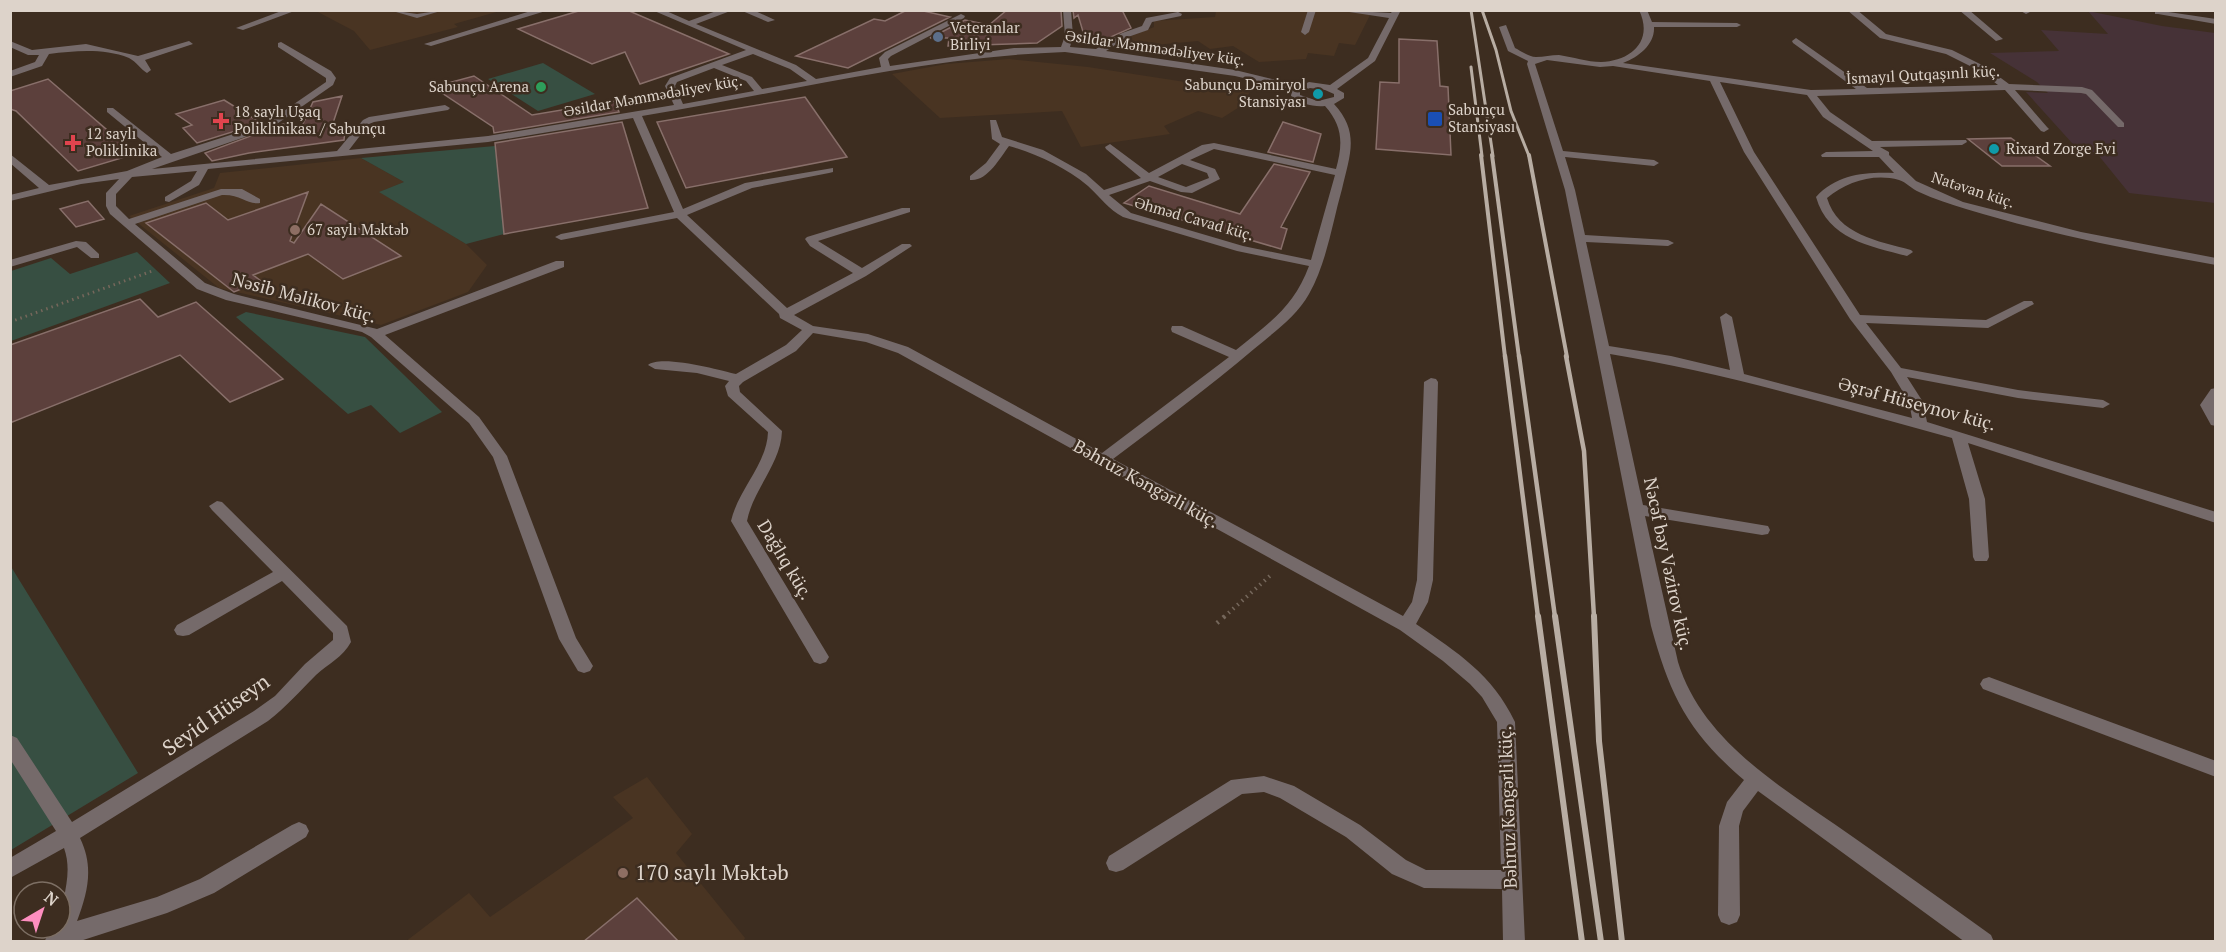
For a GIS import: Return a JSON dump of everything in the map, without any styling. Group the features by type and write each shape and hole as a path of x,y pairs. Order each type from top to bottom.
{"street":[{"path":"240,28 293,10"},
{"path":"393,10 417,16 440,10"},
{"path":"428,44 545,10"},
{"path":"656,10 793,67 814,82"},
{"path":"690,23 729,10"},
{"path":"744,10 771,20"},
{"path":"1065,49 1069,36 1067,10"},
{"path":"1305,32 1312,10"},
{"path":"1332,88 1372,59 1395,14 1340,10"},
{"path":"1615,64 1627,58 1649,38 1650,24 1643,10"},
{"name":"İsmayıl Qutqaşınlı küç.","path":"1851,10 1883,36 1941,49 1983,69 2007,87"},
{"path":"1964,10 1999,39"},
{"path":"2212,10 2216,15"},
{"path":"2158,12 2216,22"},
{"path":"1098,52 1125,35 1145,28 1149,20 1178,14"},
{"path":"886,68 884,58 888,54 961,16"},
{"path":"1650,24 1737,25"},
{"path":"1503,27 1511,50 1533,60 1543,58 1615,64 1811,93"},
{"path":"1929,35 1941,45 1941,49"},
{"path":"25,51 66,39"},
{"path":"1796,41 1866,92"},
{"path":"10,43 25,51 45,52 86,47 138,59 189,44"},
{"path":"129,174 169,158 268,126 330,83 331,78 328,73 281,45"},
{"name":"Əsildar Məmmədəliyev küç.","path":"10,198 46,188 129,174 488,139 680,107 886,68 984,53 1065,49 1098,52 1235,73 1298,88"},
{"path":"680,107 670,83 755,50"},
{"path":"10,74 39,64 45,52"},
{"path":"138,59 147,70"},
{"name":"Nəcəf bəy Vəzirov küç.","path":"1533,60 1531,64 1561,154 1580,238 1653,593 1672,669 1688,703 1732,759 1756,779 1983,942"},
{"path":"714,65 749,79 760,92"},
{"path":"1714,80 1749,152 1856,319 1897,371 1916,402 1920,424"},
{"path":"1315,85 1332,88 1340,95 1337,100 1328,103 1310,102 1300,99 1294,93 1298,88 1315,85"},
{"path":"2007,87 2075,88 2089,92 2121,125"},
{"path":"2007,87 2044,129"},
{"name":"İsmayıl Qutqaşınlı küç.","path":"1811,93 2007,87"},
{"name":"Natəvan küç.","path":"1811,93 1818,105 1840,124 1885,154 1903,177 1928,192 2049,229 2216,262"},
{"path":"1102,460 1206,383 1297,303 1306,288 1315,264 1348,137 1339,113 1328,103"},
{"path":"339,155 372,119 445,108"},
{"path":"110,110 169,158"},
{"name":"Bəhruz Kəngərli küç.","path":"636,114 680,214 784,315 810,329 868,338 903,350 1406,626 1480,682 1500,705 1506,722 1514,942"},
{"path":"974,178 990,165 1006,143 997,139 993,122"},
{"path":"1870,144 1962,142"},
{"name":"Əhməd Cavad küç.","path":"1006,143 1021,144 1044,154 1089,182 1114,209 1169,230 1241,249 1315,264"},
{"path":"1102,194 1121,190 1150,178 1206,147 1214,146 1340,173"},
{"path":"1110,147 1130,167 1150,178 1192,190 1215,179 1211,171 1182,160"},
{"path":"1561,154 1654,163"},
{"path":"1826,155 1885,154"},
{"path":"10,157 46,188"},
{"path":"168,199 195,183 204,167"},
{"path":"561,237 680,214 749,185 829,170"},
{"name":"Nəsib Məlikov küç.","path":"129,174 111,193 111,206 127,223 201,286 230,297 366,329 376,334 474,420 500,456 568,639 584,666"},
{"path":"1903,177 1874,175 1845,179 1821,197 1821,202 1835,224 1848,234 1907,252"},
{"path":"127,223 221,192 238,191 256,201"},
{"path":"862,273 814,244 811,239 906,210"},
{"path":"1580,238 1668,243"},
{"path":"10,264 76,244 82,244 95,256"},
{"path":"784,315 862,273 906,246"},
{"path":"376,334 560,264"},
{"path":"1856,319 1988,324 2028,304"},
{"path":"1726,317 1738,376"},
{"path":"655,365 697,369 738,379 783,353 810,329"},
{"path":"1178,329 1238,356"},
{"name":"Əşrəf Hüseynov küç.","path":"1603,349 1671,360 1920,424 2216,518"},
{"path":"1897,371 2018,394 2103,404"},
{"name":"Dağlıq küç.","path":"738,379 732,386 733,393 775,431 776,439 740,507 739,521 820,657"},
{"path":"1406,626 1420,603 1425,580 1431,381"},
{"path":"2216,392 2207,405 2216,422"},
{"path":"1958,435 1977,499 1982,557"},
{"name":"Seyid Hüseyn","path":"68,834 140,793 261,716 281,701 303,676 342,642 341,631 217,507"},
{"path":"1636,509 1762,530"},
{"path":"183,630 282,574"},
{"path":"1989,684 2216,768"},
{"path":"10,743 68,834 79,861 75,900 72,906"},
{"path":"1729,915 1729,826 1734,808 1756,779"},
{"path":"1116,863 1238,786 1264,784 1287,792 1353,831 1399,867 1424,879 1510,880"},
{"path":"72,934 159,906 207,886 299,831"},
{"path":"10,869 68,834"}],"path":[{"path":"10,322 156,270"},
{"path":"1216,623 1286,561"}],"shaded area":[{"path":"316,11 500,11 454,24 458,27 370,50 354,31"},
{"path":"1216,11 1372,11 1355,45 1339,43 1334,56 1308,53 1306,59 1259,62 1233,46 1210,49 1198,41 1133,47 1121,40 1154,27 1154,21 1215,17"},
{"path":"2088,11 2162,26 2215,33 2215,203 2129,193 2099,156 2081,153 2026,92 2048,93 2037,82 1990,53 2059,51 2041,30 2108,34"},
{"path":"1009,59 1088,67 1250,92 1241,106 1222,118 1198,111 1164,126 1170,134 1081,147 1062,111 940,118 892,74 946,64"},
{"name":"67 saylı Məktəb","path":"361,158 404,182 380,192 466,244 487,265 468,292 381,325 219,288 129,216 214,188 220,173"},
{"name":"170 saylı Məktəb","path":"647,777 692,834 676,853 745,938 743,942 405,942 469,893 490,917 633,818 613,797"}],"green space":[{"name":"Sabunçu Arena","path":"543,63 595,94 538,111 488,79"},
{"path":"495,146 504,234 466,244 379,192 404,182 361,158"},
{"path":"137,252 170,283 11,341 11,271 51,258 70,274"},
{"path":"246,312 365,337 442,412 400,433 371,405 348,414 236,317"},
{"path":"10,565 138,773 11,850 10,850"}],"building":[{"path":"582,10 627,10 729,54 640,84 625,52 592,64 518,29"},
{"path":"907,10 919,10 950,17 848,68 796,56 874,19 885,21"},
{"path":"1007,10 1061,10 1062,26 1037,43 948,46 949,38 930,38 965,20 989,25"},
{"path":"1073,10 1122,10 1131,28 1102,41 1084,35 1078,15 1074,18"},
{"name":"Sabunçu Stansiyası","path":"1399,39 1437,41 1440,86 1448,87 1451,155 1376,149 1380,82 1399,83"},
{"path":"474,76 532,115 615,101 619,112 494,133 493,127 433,87"},
{"path":"48,79 135,154 78,171 16,111 10,109 10,91"},
{"path":"342,96 331,129 345,130 344,140 249,153 212,161 205,153 283,124 302,126 313,102"},
{"path":"805,97 847,157 686,188 657,122"},
{"path":"224,100 261,123 197,143 183,128 192,125 176,114"},
{"path":"622,122 648,208 504,234 495,143"},
{"path":"1283,122 1321,134 1313,162 1268,152"},
{"path":"2011,138 2050,166 2002,166 1968,139"},
{"path":"1274,164 1310,172 1281,227 1287,229 1281,249 1124,203 1149,186 1240,214"},
{"path":"308,192 290,241 294,243 321,204 401,256 343,279 308,254 253,275 261,281 234,292 146,223 206,203 228,220"},
{"path":"88,201 104,219 76,227 60,209"},
{"path":"140,299 158,317 196,302 283,379 230,402 180,355 10,423 10,345"},
{"path":"637,898 679,942 583,942"}],"railway":[{"path":"1471,10 1493,156"},
{"path":"1482,10 1496,50 1511,111 1529,156"},
{"path":"1471,67 1482,156"},
{"path":"1481,155 1505,357"},
{"path":"1492,155 1519,357"},
{"path":"1529,155 1567,357"},
{"path":"1505,356 1538,617"},
{"path":"1519,356 1555,617"},
{"path":"1566,356 1584,451 1594,617"},
{"path":"1538,616 1582,942"},
{"path":"1555,616 1601,942"},
{"path":"1594,616 1599,741 1622,942"}],"place":[{"name":"Veteranlar Birliyi","path":"938,37"},
{"name":"Sabunçu Arena","path":"541,87"},
{"name":"Sabunçu Dəmiryol Stansiyası","path":"1318,94"},
{"name":"Sabunçu Stansiyası","path":"1435,119"},
{"name":"18 saylı Uşaq Poliklinikası / Sabunçu","path":"221,121"},
{"name":"12 saylı Poliklinika","path":"73,143"},
{"name":"Rixard Zorge Evi","path":"1994,149"},
{"name":"67 saylı Məktəb","path":"295,230"},
{"name":"170 saylı Məktəb","path":"623,873"}]}
